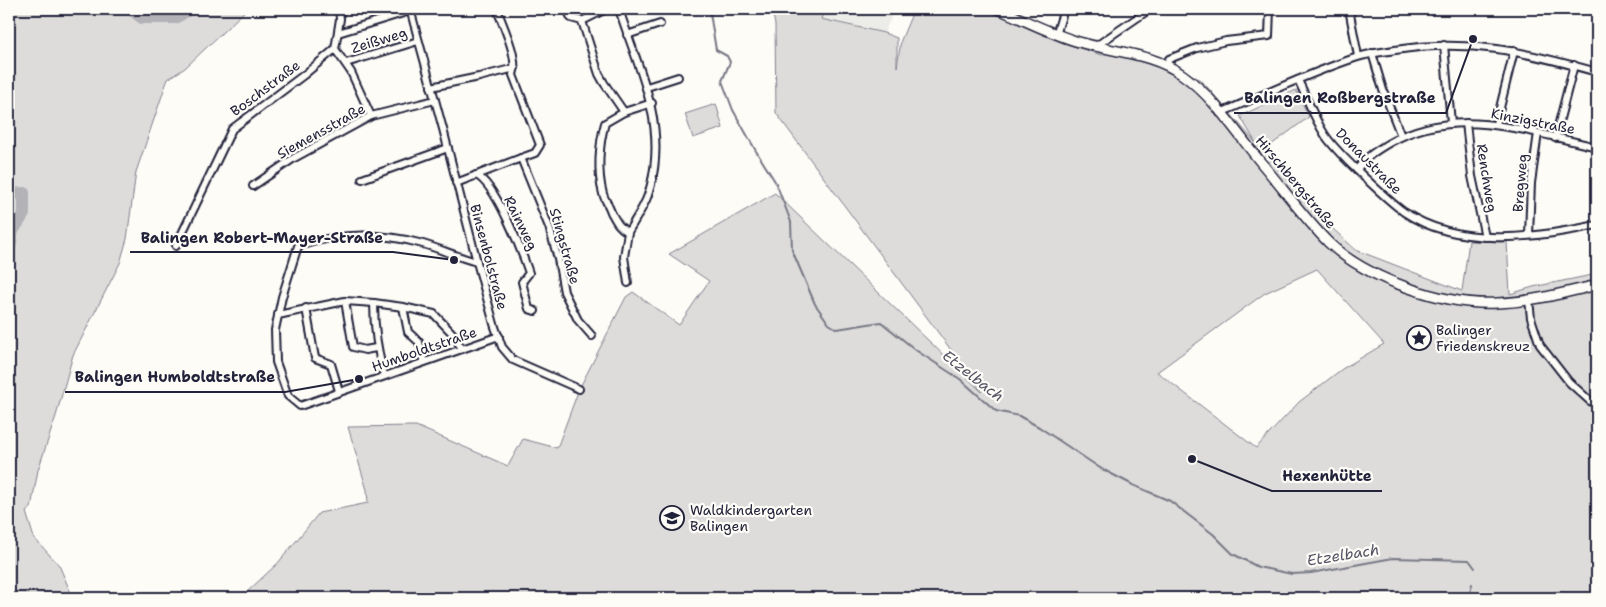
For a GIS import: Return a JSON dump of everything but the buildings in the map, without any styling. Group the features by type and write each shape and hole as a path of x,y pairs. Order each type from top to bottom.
{"street":[{"path":"335,49 339,9"},
{"path":"456,183 535,153 540,145 513,75 516,68 498,9"},
{"path":"567,9 571,18 582,21 606,9"},
{"path":"619,9 652,103 657,148 653,178 647,196 628,232 624,257 628,283"},
{"name":"Hirschbergstraße","path":"998,9 1056,34 1143,57 1166,65 1182,74 1197,87 1220,113 1330,244 1358,264 1392,282 1432,295 1459,301 1495,304 1529,300 1597,285"},
{"path":"1056,34 1064,9 1066,9"},
{"path":"1096,46 1150,9"},
{"path":"1166,65 1169,59 1197,48 1226,41 1269,36 1270,9"},
{"path":"1349,9 1358,56"},
{"path":"338,33 410,10"},
{"name":"Binsenbolstraße","path":"410,10 477,262 502,347 513,360 579,389"},
{"path":"582,21 599,74 624,112"},
{"path":"627,35 660,24"},
{"name":"Zeißweg","path":"346,63 418,41"},
{"path":"1444,45 1451,123"},
{"path":"1220,113 1358,56 1414,47 1472,45 1514,51 1597,72"},
{"name":"Zeißweg","path":"335,49 346,63 372,116"},
{"name":"Boschstraße","path":"176,246 232,129 335,49"},
{"path":"1496,124 1514,51"},
{"path":"1372,53 1383,90 1401,136"},
{"path":"1555,138 1574,65"},
{"path":"431,87 516,68"},
{"path":"647,87 678,77"},
{"name":"Donaustraße","path":"1298,80 1326,136 1381,194 1405,212 1446,231 1466,236 1529,235 1597,225"},
{"name":"Siemensstraße","path":"253,186 294,158 372,116 435,100"},
{"path":"628,232 617,223 603,194 600,172 601,138 605,123 624,112 652,103"},
{"name":"Renchweg","path":"1466,122 1472,176 1484,237"},
{"name":"Kinzigstraße","path":"1357,170 1361,164 1381,148 1401,136 1426,127 1451,123 1496,124 1538,132 1555,138 1597,147"},
{"name":"Bregweg","path":"1529,235 1531,183 1538,132"},
{"path":"362,179 448,148"},
{"name":"Stingstraße","path":"521,158 549,226 564,292 578,320 592,336"},
{"name":"Rainweg","path":"476,175 481,177 489,187 520,248 529,274 522,282 529,309 535,311"},
{"path":"462,349 453,334 434,314 403,307 345,301 278,314 298,246 313,242 357,235 392,237 418,242 477,262"},
{"path":"1529,300 1531,318 1540,345 1570,382 1590,402 1597,405"},
{"path":"345,301 354,347 365,350 376,348"},
{"path":"374,303 376,348 384,375"},
{"path":"403,307 408,332 418,342 424,361"},
{"path":"306,308 316,358 331,364 339,391"},
{"name":"Humboldtstraße","path":"278,314 275,330 276,362 288,396 300,406 499,336"}],"shaded area":[{"path":"9,9 247,9 185,68 168,79 136,172 127,239 120,263 73,355 38,470 31,508 26,512 34,538 59,565 73,598 9,598"},
{"path":"772,9 825,9 821,19 884,33 897,38 897,67 901,40 914,9 988,9 1063,43 1102,55 1118,48 1173,63 1202,81 1256,143 1240,116 1296,90 1309,117 1263,151 1321,218 1356,250 1462,291 1469,241 1507,242 1510,294 1533,287 1597,274 1597,598 245,598 248,591 278,563 319,513 368,503 367,490 348,427 416,426 508,466 523,439 557,448 579,389 626,297 633,292 679,325 709,281 669,254 775,193 982,392 776,113 775,25","holes":["1317,269 1384,344 1342,369 1299,402 1256,448 1157,372 1265,293"]},
{"path":"825,9 895,9 884,33 821,19"},
{"path":"716,104 723,128 693,138 685,114"}],"waterway":[{"path":"130,9 142,18 175,18 190,9"},
{"name":"Etzelbach","path":"707,9 710,13 716,50 727,56 730,62 722,81 733,110 776,183 791,222 792,250 815,304 829,324 837,329 881,322 917,351 960,379 996,411 1019,416 1039,427 1100,468 1170,501 1213,534 1233,554 1258,567 1292,574 1311,573 1393,558 1469,560 1475,568"},
{"path":"9,194 24,193 24,214 13,231 9,253"},
{"name":"Etzelbach","path":"1469,598 1472,584"},
{"name":"Etzelbach","path":"1523,598 1557,592 1594,598"}],"place":[{"name":"Balingen Roßbergstraße","path":"1473,39"},
{"name":"Balingen Robert-Mayer-Straße","path":"454,260"},
{"name":"Balinger Friedenskreuz","path":"1419,338"},
{"name":"Balingen Humboldtstraße","path":"359,379"},
{"name":"Hexenhütte","path":"1192,459"},
{"name":"Waldkindergarten Balingen","path":"672,518"}]}
